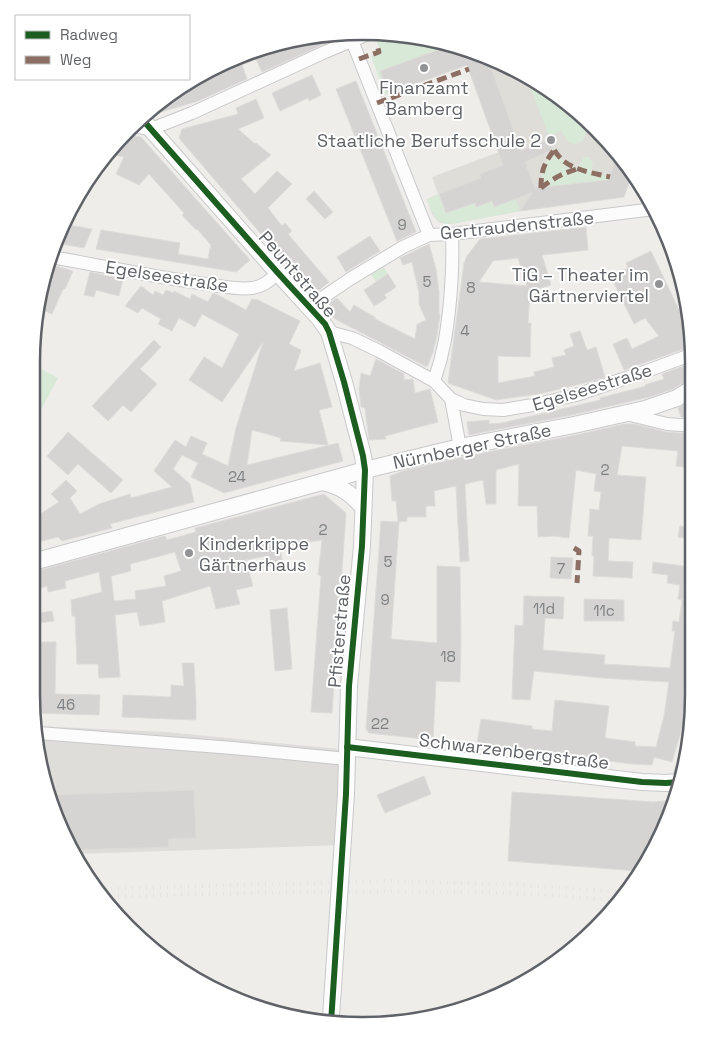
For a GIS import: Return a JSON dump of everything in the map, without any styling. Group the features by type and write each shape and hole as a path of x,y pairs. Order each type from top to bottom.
{"street":[{"path":"352,40 429,234"},
{"path":"147,123 200,110 343,41"},
{"name":"Peuntstraße","path":"146,123 325,324 344,382 365,470"},
{"name":"Gertraudenstraße","path":"309,307 350,279 403,247 429,234 452,234 647,210"},
{"path":"434,382 441,362 447,331 454,258 452,234"},
{"name":"Egelseestraße","path":"57,258 238,288 264,285 278,273"},
{"name":"Egelseestraße","path":"329,332 352,338 434,382 451,399 464,405 483,409 503,410 576,395 685,357"},
{"name":"Nürnberger Straße","path":"40,560 365,470 645,409 677,398 685,393"},
{"path":"451,399 460,448"},
{"name":"Nürnberger Straße","path":"624,413 667,424 685,425"},
{"name":"Pfisterstraße","path":"331,1015 346,794 349,686 362,546 365,470"},
{"path":"322,482 340,488 352,495 363,507"},
{"name":"Schwarzenbergstraße","path":"43,733 233,748 347,753 642,782 673,782"}],"shaded area":[{"name":"Staatliche Berufsschule 2","path":"488,66 542,94 575,120 591,134 630,181 624,197 520,211 451,224 440,223 432,214 427,199 438,194 432,177 499,152"},
{"path":"42,726 166,732 349,750 344,845 82,854 57,798 46,757"}],"green space":[{"path":"376,41 405,43 440,49 380,71 388,94 385,95 371,56 381,52"},
{"path":"530,87 559,107 584,128 585,131 582,142 574,144 569,143 561,131 549,136"},
{"path":"554,150 564,162 577,169 584,157 589,157 593,163 591,172 610,177 609,180 541,188 544,168"},
{"path":"512,188 520,211 451,224 437,220 432,213 427,199 439,194 446,213 475,203 476,207 492,201 494,207 511,201"},
{"path":"383,266 388,274 376,282 371,274"},
{"path":"40,368 58,378 40,412"}],"building":[{"path":"329,42 262,72 256,59 242,65 247,79 198,101 159,113 201,83 239,65 259,57 279,51"},
{"path":"440,49 491,67 521,151 547,140 552,150 525,162 535,188 609,180 614,162 630,181 624,197 520,211 532,193 494,207 492,201 476,207 475,203 446,213 439,194 481,178 479,174 503,165 467,65 388,94 380,71"},
{"path":"312,75 321,95 309,101 308,98 280,111 272,93"},
{"path":"356,81 416,232 397,241 336,89"},
{"path":"256,99 264,118 238,129 271,155 241,179 255,194 277,171 292,184 268,208 282,226 285,223 292,231 288,234 329,282 313,295 179,138 182,129 238,114 236,108"},
{"path":"133,136 141,137 250,260 236,272 96,249 101,230 180,243 178,254 208,259 210,248 212,249 211,245 182,215 184,213 149,174 139,185 116,174 124,157 116,155"},
{"path":"314,191 333,212 325,219 306,199"},
{"path":"71,225 92,229 84,248 63,244"},
{"path":"586,227 588,250 542,255 551,285 530,291 528,323 531,323 530,357 498,356 498,383 535,376 534,372 554,367 552,358 566,355 564,350 574,346 570,334 580,331 587,350 596,347 605,377 539,394 496,400 448,383 464,263 480,239","holes":["518,258 527,286 479,282 493,261"]},
{"path":"370,236 380,251 346,272 337,257"},
{"path":"429,244 436,269 440,314 437,336 427,367 337,320 323,307 337,298 350,312 354,305 376,318 373,318 415,339 417,324 426,320 419,304 419,293 412,262 403,265 400,258"},
{"path":"651,251 681,314 684,349 624,370 613,344 627,338 632,349 659,336 645,318 634,324 611,277 628,268 626,263"},
{"path":"55,266 73,271 52,314 44,310"},
{"path":"90,272 123,279 119,296 96,290 94,297 84,295"},
{"path":"388,274 396,287 384,295 387,298 374,306 364,290"},
{"path":"141,286 153,295 155,291 163,295 166,290 173,293 174,291 190,299 192,294 208,302 213,293 246,310 252,299 258,300 300,321 289,344 301,350 294,371 320,363 332,407 319,410 328,445 280,441 281,438 252,430 247,465 338,443 343,461 224,493 191,477 198,463 182,455 173,469 190,484 194,502 110,524 112,528 62,541 58,537 40,542 40,514 59,502 51,494 66,480 77,491 70,498 80,514 99,504 130,494 131,498 172,487 154,471 175,440 186,447 191,436 207,443 202,454 228,466 236,428 263,342 222,402 189,380 204,357 222,368 239,334 202,314 195,327 179,318 172,331 158,324 161,319 142,308 138,313 125,306"},
{"path":"154,340 161,347 140,369 157,384 131,412 123,405 108,421 92,406"},
{"path":"376,359 404,374 404,380 413,379 415,393 430,389 438,422 385,436 386,439 369,440 365,408 361,407 359,389 361,373 370,376"},
{"path":"685,365 685,382 673,389 649,397 572,415 469,435 467,422 489,420 489,424 502,423 600,400 600,398 646,386 664,379 662,374"},
{"path":"685,404 685,417 681,417 678,408"},
{"path":"624,424 634,424 666,432 685,433 685,467 676,466 678,451 622,446 617,475 646,477 641,540 609,538 608,561 633,562 632,578 593,576 593,536 588,536 590,509 599,510 601,492 594,491 596,474 576,470 569,538 554,536 538,537 537,506 518,506 519,464 496,470 496,504 486,504 483,480 465,484 469,561 460,562 456,486 434,491 435,506 426,506 426,517 407,517 407,521 399,522 391,639 437,643 437,566 460,567 460,682 436,681 433,740 369,733 366,729 381,521 398,522 396,501 392,501 390,476 403,471 462,457"},
{"path":"68,432 123,480 111,493 78,464 68,475 47,456"},
{"path":"324,494 346,513 332,713 311,712 321,576 318,575 322,540 280,547 283,565 268,567 266,556 246,560 253,586 236,590 240,604 216,609 210,586 162,601 165,622 140,626 137,612 115,615 120,677 99,678 98,664 77,664 75,616 72,616 71,600 102,592 99,572 65,581 66,588 48,592 47,586 40,588 40,570 165,536 167,540 196,532 195,528","holes":["175,552 181,571 164,576 166,586 135,591 136,599 114,601 111,576 131,571 130,564"]},
{"path":"680,526 685,527 685,538 678,537"},
{"path":"551,557 573,558 571,579 550,578"},
{"path":"653,562 685,566 684,716 672,762 654,757 652,765 632,764 477,744 481,719 532,726 532,729 552,731 555,700 609,706 605,738 635,742 635,746 656,747 664,716 669,682 534,671 530,700 512,699 515,625 523,626 524,596 564,597 563,619 545,618 543,650 605,655 604,664 670,668 675,631 672,631 673,621 679,622 682,600 678,599 680,585 667,583 668,575 652,573"},
{"path":"584,599 624,600 624,621 584,621"},
{"path":"287,608 292,669 275,671 270,610"},
{"path":"52,611 54,621 40,623 40,613"},
{"path":"40,642 56,642 55,694 100,695 99,715 41,713"},
{"path":"182,663 194,663 196,720 122,717 123,695 171,697 171,685 184,686"},
{"path":"424,776 431,794 385,813 377,795"},
{"path":"194,790 196,838 169,839 169,847 80,850 56,795"},
{"path":"512,792 654,802 667,801 652,837 633,871 508,861"}],"railway":[{"path":"105,889 384,881 505,884 617,892"},
{"path":"112,897 403,891 517,894 611,900"}],"marked path":[{"path":"359,59 379,52 376,46"},
{"path":"409,91 469,69"},
{"path":"377,103 404,93"},
{"path":"549,136 555,151 565,162 587,172 610,177"},
{"path":"541,188 544,168 554,150"},
{"path":"541,188 567,172 577,169"},
{"path":"574,548 579,551 577,583"}],"cycle path":[{"path":"146,124 325,324 344,382 363,456 365,470 362,546 349,686 346,794 332,1015"},
{"path":"347,747 642,782 673,783"}],"place":[{"name":"Finanzamt Bamberg","path":"424,68"},
{"name":"Staatliche Berufsschule 2","path":"551,140"},
{"name":"TiG – Theater im Gärtnerviertel","path":"659,284"},
{"name":"Kinderkrippe Gärtnerhaus","path":"189,553"}]}
